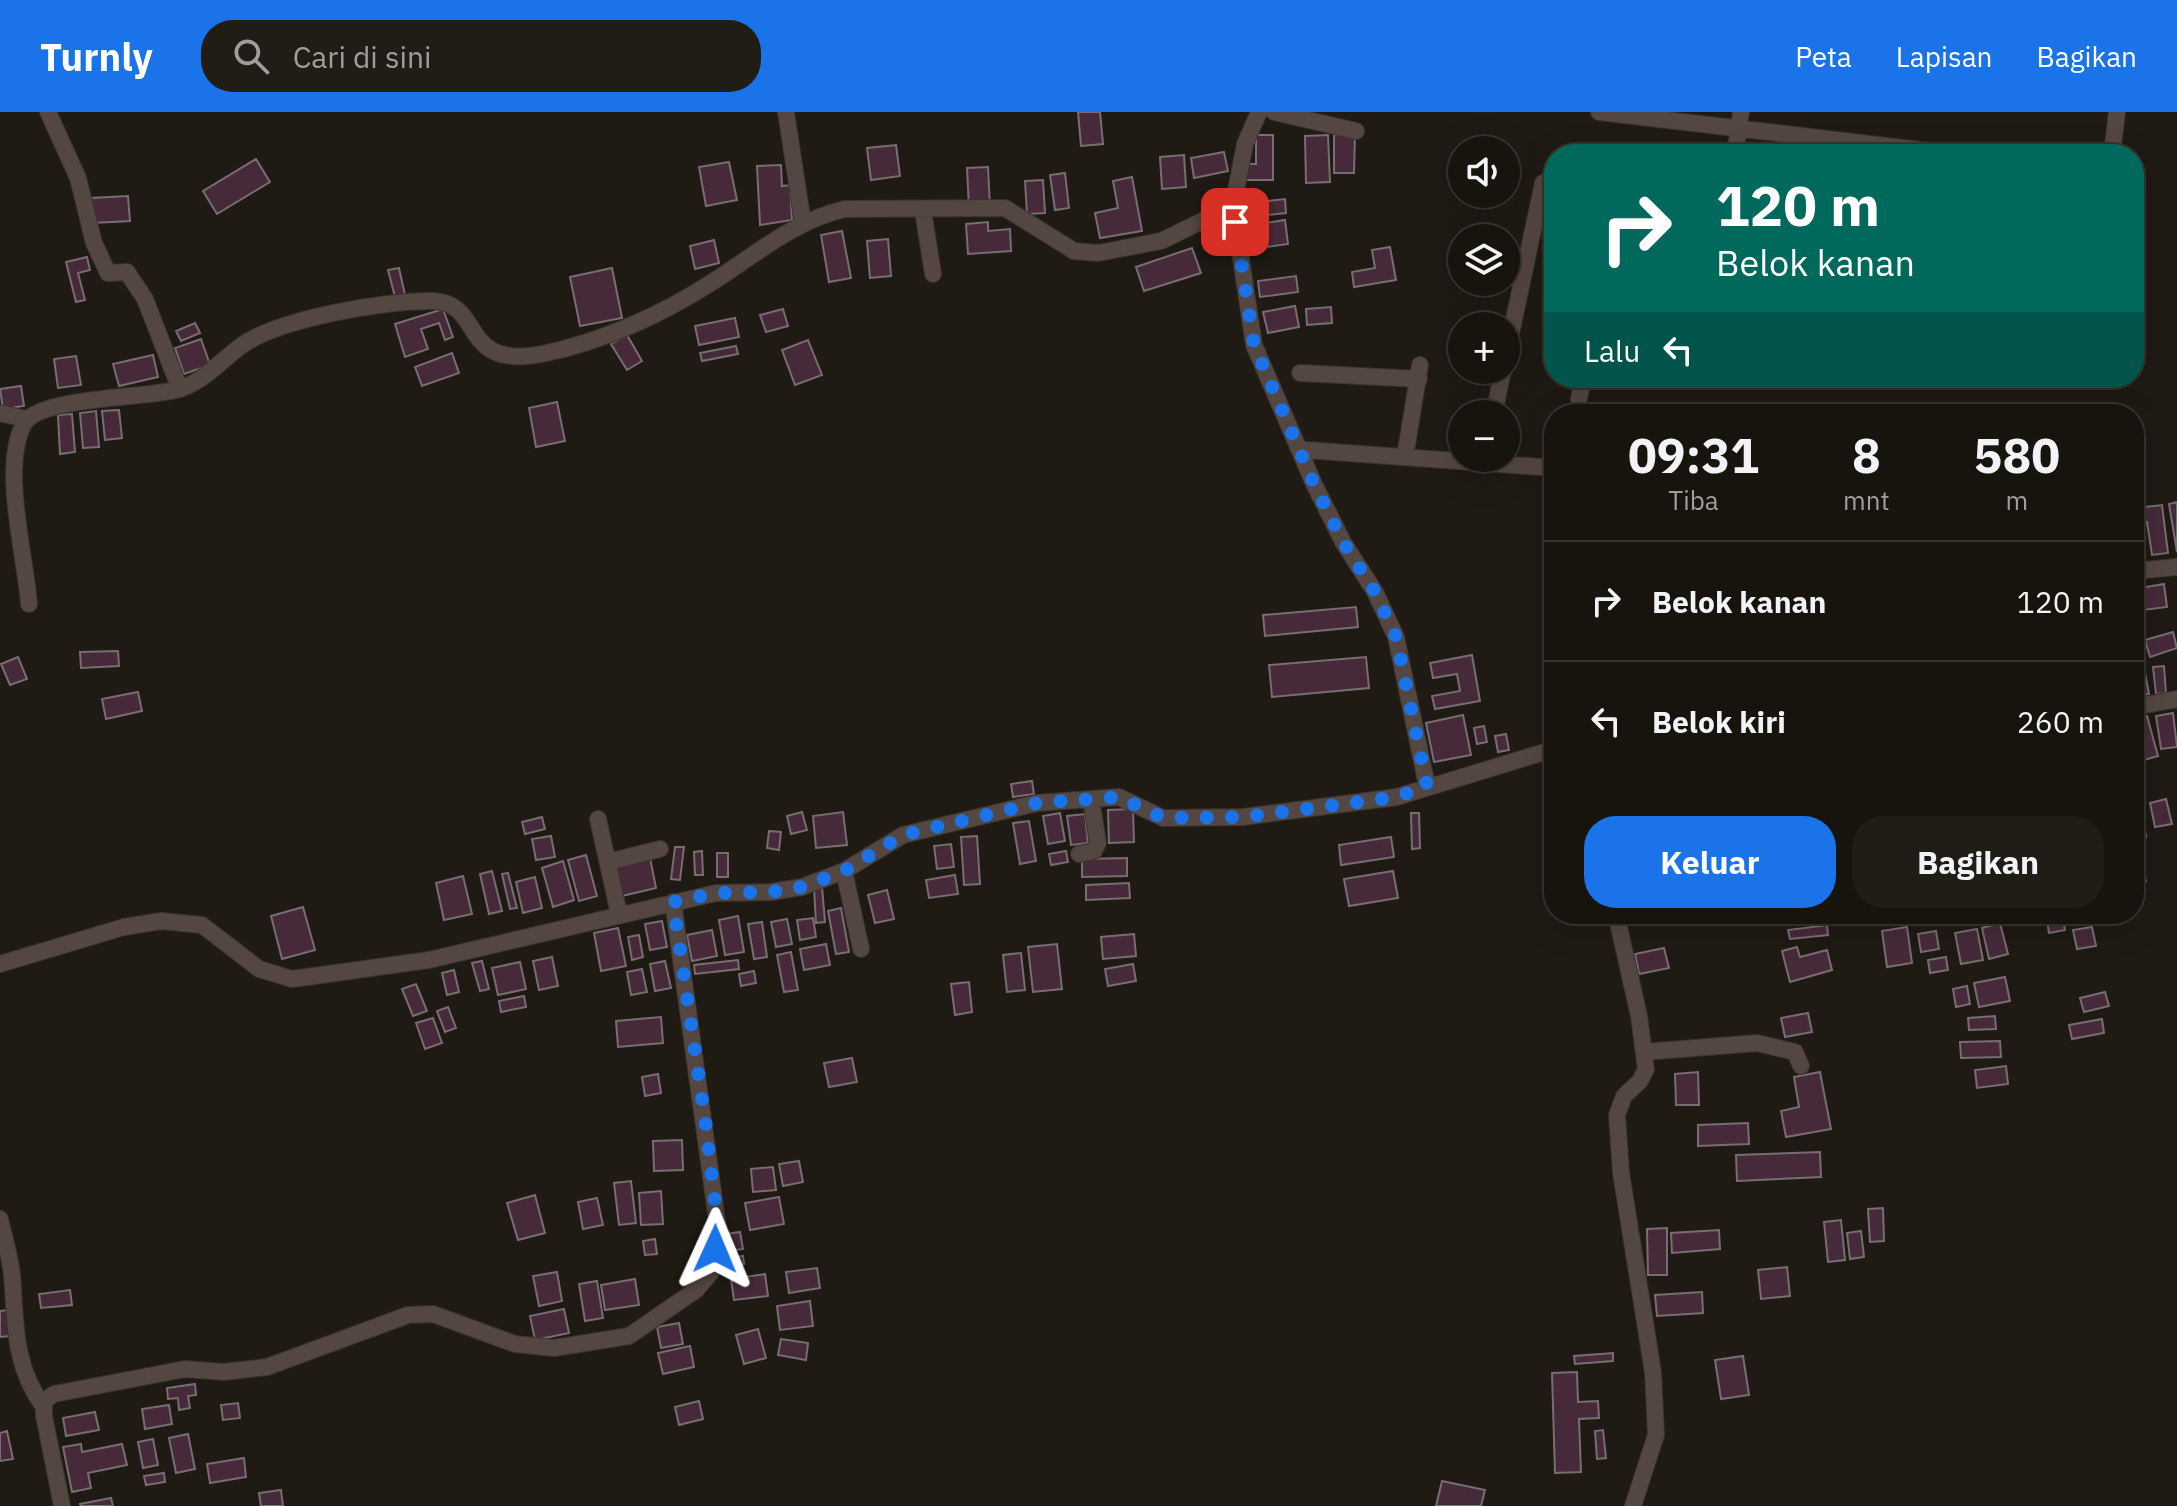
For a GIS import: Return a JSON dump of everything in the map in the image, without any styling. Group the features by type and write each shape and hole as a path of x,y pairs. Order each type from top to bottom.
{"street":[{"path":"48,112 78,178 94,243 108,273 127,272 145,299 180,389"},
{"path":"786,112 803,224"},
{"path":"1259,112 1245,144 1233,206 1254,345 1314,484 1343,542 1375,592 1396,637 1427,786"},
{"path":"1274,112 1356,131"},
{"path":"1599,112 1740,120 1824,144"},
{"path":"2113,144 2117,112"},
{"path":"1736,144 1740,120"},
{"path":"1516,312 1544,183"},
{"path":"0,413 26,419 62,403 139,397 180,389 217,368 242,345 275,328 400,302 437,301 451,306 462,315 481,343 501,357 541,354 598,338 653,316 803,224 845,209 923,211 1005,208 1074,251 1098,253 1161,241 1233,206"},
{"path":"923,211 933,274"},
{"path":"1300,373 1419,372 1405,457"},
{"path":"1579,399 1581,388"},
{"path":"26,419 13,447 9,477 26,567 29,604"},
{"path":"1306,450 1448,459"},
{"path":"1520,464 1544,467"},
{"path":"2144,570 2177,567"},
{"path":"2144,705 2177,699"},
{"path":"0,964 124,927 161,921 202,925 259,969 292,979 429,960 716,893 786,889 844,871 903,835 1037,803 1119,797 1163,818 1243,817 1397,797 1544,752"},
{"path":"1079,854 1094,851 1098,843 1091,799"},
{"path":"598,819 619,914"},
{"path":"608,862 660,849"},
{"path":"844,871 861,949"},
{"path":"43,1406 48,1396 54,1394 156,1373 267,1367 408,1315 433,1314 515,1344 554,1348 629,1336 673,1309 712,1271 718,1228 673,902"},
{"path":"1618,924 1646,1069 1640,1081 1624,1096 1617,1115 1621,1173 1653,1372 1656,1435 1633,1506"},
{"path":"1644,1052 1757,1043 1795,1052 1801,1066"},
{"path":"0,1219 12,1271 15,1334 26,1383 43,1406 62,1506"}],"building":[{"path":"1078,112 1100,112 1103,144 1081,146"},
{"path":"1256,135 1273,135 1273,180 1244,180 1244,164 1256,164"},
{"path":"1328,135 1330,182 1306,183 1305,136"},
{"path":"1334,135 1355,135 1354,173 1334,173"},
{"path":"896,145 900,176 871,180 867,148"},
{"path":"1224,152 1228,171 1194,178 1191,158"},
{"path":"1184,155 1186,187 1162,189 1160,157"},
{"path":"256,159 270,182 217,214 203,191"},
{"path":"729,162 737,200 706,206 699,167"},
{"path":"781,165 782,186 790,185 792,220 760,225 757,166"},
{"path":"988,167 990,206 969,208 967,168"},
{"path":"1065,173 1069,208 1055,210 1050,175"},
{"path":"1132,177 1142,231 1100,238 1095,213 1118,208 1113,181"},
{"path":"1043,180 1045,213 1027,214 1025,181"},
{"path":"128,196 130,221 93,223 91,198"},
{"path":"1285,199 1286,213 1251,217 1250,203"},
{"path":"1285,220 1288,244 1251,249 1247,226"},
{"path":"988,222 988,231 1010,229 1011,251 968,254 966,224"},
{"path":"842,231 851,278 829,282 821,235"},
{"path":"888,239 891,276 870,278 867,241"},
{"path":"714,240 719,263 695,269 690,246"},
{"path":"1390,247 1396,280 1354,287 1352,272 1375,268 1372,250"},
{"path":"1192,248 1201,273 1144,291 1136,267"},
{"path":"87,257 90,270 78,273 85,300 76,302 66,262"},
{"path":"399,268 405,295 395,297 388,270"},
{"path":"612,268 622,318 580,326 570,277"},
{"path":"1296,276 1298,292 1260,297 1258,281"},
{"path":"1295,306 1299,327 1268,333 1263,312"},
{"path":"1331,307 1332,323 1307,325 1306,309"},
{"path":"443,309 453,337 445,340 439,323 421,329 428,349 405,357 395,324"},
{"path":"783,309 788,326 766,332 760,315"},
{"path":"735,318 739,337 699,345 695,326"},
{"path":"195,323 200,333 181,341 176,331"},
{"path":"627,335 642,361 627,370 611,344"},
{"path":"201,339 210,365 184,374 175,348"},
{"path":"808,340 822,375 795,385 782,350"},
{"path":"736,346 738,354 702,361 700,353"},
{"path":"452,353 459,373 422,386 415,367"},
{"path":"153,355 158,377 119,386 113,364"},
{"path":"76,356 81,385 58,388 54,359"},
{"path":"21,386 24,406 3,409 0,389"},
{"path":"557,402 565,441 536,447 529,408"},
{"path":"119,410 122,438 105,440 102,411"},
{"path":"96,411 99,447 83,448 80,413"},
{"path":"72,414 75,452 60,454 58,415"},
{"path":"2177,502 2177,552 2169,504"},
{"path":"2162,505 2168,553 2152,555 2147,522 2144,522 2144,507"},
{"path":"2164,584 2167,607 2144,610 2144,587"},
{"path":"1356,607 1358,627 1265,636 1263,615"},
{"path":"2173,632 2177,648 2150,657 2145,640"},
{"path":"118,651 119,666 81,668 80,652"},
{"path":"1472,655 1480,701 1435,709 1432,696 1460,691 1457,674 1433,678 1430,663"},
{"path":"18,657 27,679 10,685 1,664"},
{"path":"1366,657 1369,688 1272,697 1269,665"},
{"path":"2164,666 2166,693 2156,694 2153,667"},
{"path":"2144,668 2149,694 2144,695"},
{"path":"138,692 142,711 106,719 102,699"},
{"path":"2173,713 2177,747 2161,749 2156,716"},
{"path":"1463,715 1471,755 1434,762 1426,723"},
{"path":"2147,716 2158,756 2144,760 2144,717"},
{"path":"1484,726 1487,742 1477,744 1474,728"},
{"path":"1506,734 1509,750 1498,752 1495,736"},
{"path":"1032,781 1034,794 1013,797 1011,784"},
{"path":"2166,799 2172,824 2155,827 2150,803"},
{"path":"1133,809 1134,842 1109,843 1108,810"},
{"path":"802,812 807,830 791,834 787,816"},
{"path":"843,812 847,845 816,848 813,816"},
{"path":"1060,813 1065,841 1048,844 1043,816"},
{"path":"1411,813 1419,813 1420,848 1412,849"},
{"path":"1085,814 1088,843 1071,845 1067,816"},
{"path":"542,817 545,829 525,834 522,822"},
{"path":"1029,821 1036,861 1020,864 1013,823"},
{"path":"769,831 781,832 779,850 767,848"},
{"path":"551,836 555,857 536,860 532,839"},
{"path":"977,836 980,884 964,885 961,837"},
{"path":"1391,837 1394,857 1341,865 1339,845"},
{"path":"951,844 954,867 937,869 934,846"},
{"path":"675,847 684,847 680,880 671,879"},
{"path":"702,851 703,875 695,875 694,852"},
{"path":"1066,851 1068,862 1051,865 1049,854"},
{"path":"717,853 728,853 728,877 717,877"},
{"path":"586,855 597,896 579,901 568,860"},
{"path":"650,858 656,888 622,896 615,865"},
{"path":"1127,858 1127,876 1082,877 1082,859"},
{"path":"563,861 574,900 553,907 542,868"},
{"path":"492,871 502,911 489,914 480,874"},
{"path":"1393,871 1398,898 1349,906 1344,879"},
{"path":"508,873 517,908 510,909 502,874"},
{"path":"955,875 958,894 929,898 926,880"},
{"path":"463,876 472,914 444,920 436,883"},
{"path":"535,877 542,908 523,913 516,882"},
{"path":"1129,883 1130,898 1086,900 1086,885"},
{"path":"822,887 825,922 816,923 814,888"},
{"path":"887,890 894,919 875,923 868,895"},
{"path":"303,907 315,950 282,959 271,916"},
{"path":"841,908 849,952 836,954 828,911"},
{"path":"738,916 744,952 725,955 719,920"},
{"path":"813,918 816,937 800,940 797,920"},
{"path":"787,919 792,944 776,947 771,922"},
{"path":"662,921 667,947 650,950 645,924"},
{"path":"762,922 767,957 754,959 748,924"},
{"path":"2000,924 2008,954 1989,959 1982,928"},
{"path":"2048,924 2064,924 2065,930 2049,933"},
{"path":"1827,925 1828,935 1790,939 1788,930"},
{"path":"1907,927 1912,963 1887,967 1882,931"},
{"path":"2092,927 2096,946 2077,949 2073,930"},
{"path":"618,928 626,966 601,971 594,933"},
{"path":"1977,929 1983,960 1961,964 1955,933"},
{"path":"712,930 717,956 692,961 687,935"},
{"path":"1936,931 1939,949 1921,952 1918,934"},
{"path":"1134,934 1136,956 1103,959 1101,937"},
{"path":"639,935 643,957 632,960 628,937"},
{"path":"826,944 830,965 804,970 800,949"},
{"path":"1057,944 1062,989 1033,992 1028,947"},
{"path":"1797,947 1800,957 1827,950 1832,970 1790,982 1782,951"},
{"path":"1664,948 1669,968 1639,974 1635,954"},
{"path":"791,952 798,990 784,992 777,955"},
{"path":"1021,953 1025,990 1007,992 1003,955"},
{"path":"552,957 558,986 539,990 533,961"},
{"path":"1946,957 1948,970 1930,973 1928,960"},
{"path":"738,960 739,969 695,974 694,965"},
{"path":"482,961 489,989 480,991 472,963"},
{"path":"665,961 671,988 655,991 650,964"},
{"path":"520,962 526,989 498,995 492,968"},
{"path":"1133,964 1136,981 1108,986 1105,969"},
{"path":"642,969 647,992 631,995 627,972"},
{"path":"454,970 459,992 447,995 442,973"},
{"path":"754,971 756,983 741,986 739,974"},
{"path":"2005,977 2010,1001 1979,1007 1974,983"},
{"path":"969,982 972,1012 955,1015 951,984"},
{"path":"416,984 427,1011 413,1016 402,989"},
{"path":"1967,986 1970,1004 1956,1007 1953,989"},
{"path":"2105,992 2109,1006 2084,1012 2080,998"},
{"path":"524,996 526,1007 501,1012 499,1001"},
{"path":"448,1007 456,1028 445,1032 437,1011"},
{"path":"1808,1013 1812,1032 1785,1037 1781,1018"},
{"path":"1995,1016 1996,1029 1969,1030 1968,1018"},
{"path":"661,1017 663,1043 618,1047 616,1021"},
{"path":"433,1018 442,1043 425,1049 416,1023"},
{"path":"2102,1019 2104,1033 2072,1039 2069,1025"},
{"path":"2000,1041 2001,1057 1961,1058 1960,1042"},
{"path":"852,1058 857,1082 829,1087 824,1063"},
{"path":"2006,1066 2008,1084 1977,1088 1975,1070"},
{"path":"1698,1072 1699,1105 1676,1105 1675,1074"},
{"path":"1820,1072 1831,1129 1786,1137 1781,1111 1799,1107 1794,1077"},
{"path":"658,1074 661,1093 645,1096 642,1077"},
{"path":"1748,1123 1749,1144 1698,1146 1698,1125"},
{"path":"682,1140 683,1170 654,1171 653,1141"},
{"path":"1820,1152 1821,1177 1737,1181 1736,1155"},
{"path":"799,1161 803,1182 783,1186 779,1164"},
{"path":"773,1167 776,1190 753,1192 751,1169"},
{"path":"631,1181 636,1223 619,1225 614,1183"},
{"path":"661,1191 663,1224 641,1225 639,1193"},
{"path":"535,1195 545,1233 518,1240 507,1203"},
{"path":"779,1197 784,1224 750,1230 745,1203"},
{"path":"597,1198 603,1225 583,1229 578,1202"},
{"path":"1883,1208 1884,1241 1870,1242 1868,1209"},
{"path":"1841,1220 1845,1260 1828,1262 1824,1222"},
{"path":"1667,1228 1667,1275 1648,1275 1647,1229"},
{"path":"1719,1230 1720,1249 1672,1253 1671,1233"},
{"path":"1861,1231 1864,1257 1850,1259 1847,1233"},
{"path":"740,1232 743,1249 722,1252 719,1235"},
{"path":"655,1239 657,1254 645,1255 643,1241"},
{"path":"743,1256 744,1264 722,1267 721,1259"},
{"path":"1787,1267 1790,1296 1761,1299 1758,1270"},
{"path":"817,1268 820,1288 789,1293 786,1272"},
{"path":"557,1272 562,1301 539,1306 533,1276"},
{"path":"765,1274 768,1296 734,1300 731,1279"},
{"path":"635,1279 639,1305 605,1310 601,1285"},
{"path":"597,1281 603,1318 585,1321 579,1284"},
{"path":"70,1290 72,1305 41,1308 39,1294"},
{"path":"1702,1292 1703,1313 1657,1316 1655,1295"},
{"path":"810,1301 813,1326 780,1330 777,1306"},
{"path":"564,1309 569,1333 535,1340 530,1316"},
{"path":"8,1310 11,1336 0,1337 0,1311"},
{"path":"679,1323 683,1344 661,1348 657,1327"},
{"path":"758,1329 766,1358 744,1364 736,1335"},
{"path":"781,1339 808,1343 806,1360 778,1355"},
{"path":"690,1346 694,1367 663,1374 658,1353"},
{"path":"1613,1353 1613,1361 1575,1364 1574,1356"},
{"path":"1743,1356 1749,1395 1721,1399 1715,1360"},
{"path":"1577,1372 1578,1402 1598,1401 1599,1418 1579,1419 1581,1472 1555,1473 1552,1373"},
{"path":"195,1384 196,1395 188,1396 190,1408 179,1410 178,1398 168,1399 167,1388"},
{"path":"699,1401 703,1419 679,1425 675,1407"},
{"path":"238,1403 240,1418 223,1420 221,1405"},
{"path":"169,1405 172,1424 145,1429 142,1409"},
{"path":"95,1412 99,1430 66,1436 63,1418"},
{"path":"1603,1430 1606,1458 1597,1459 1595,1431"},
{"path":"7,1431 13,1459 0,1461 0,1433"},
{"path":"188,1434 195,1469 176,1473 169,1438"},
{"path":"153,1439 158,1465 143,1468 138,1442"},
{"path":"81,1444 82,1452 122,1444 127,1465 88,1473 91,1488 72,1492 63,1447"},
{"path":"244,1458 246,1477 210,1483 207,1464"},
{"path":"164,1473 165,1482 146,1485 144,1476"},
{"path":"1442,1481 1485,1490 1481,1506 1436,1506"},
{"path":"281,1490 283,1506 261,1506 259,1493"},
{"path":"111,1498 113,1506 80,1504"}],"route":[{"path":"715,1249 718,1228 705,1119 673,902 716,893 771,892 802,887 844,871 903,835 1037,803 1119,797 1140,804 1163,818 1243,817 1397,797 1427,786 1396,637 1375,592 1343,542 1314,484 1254,345 1235,222"}]}
